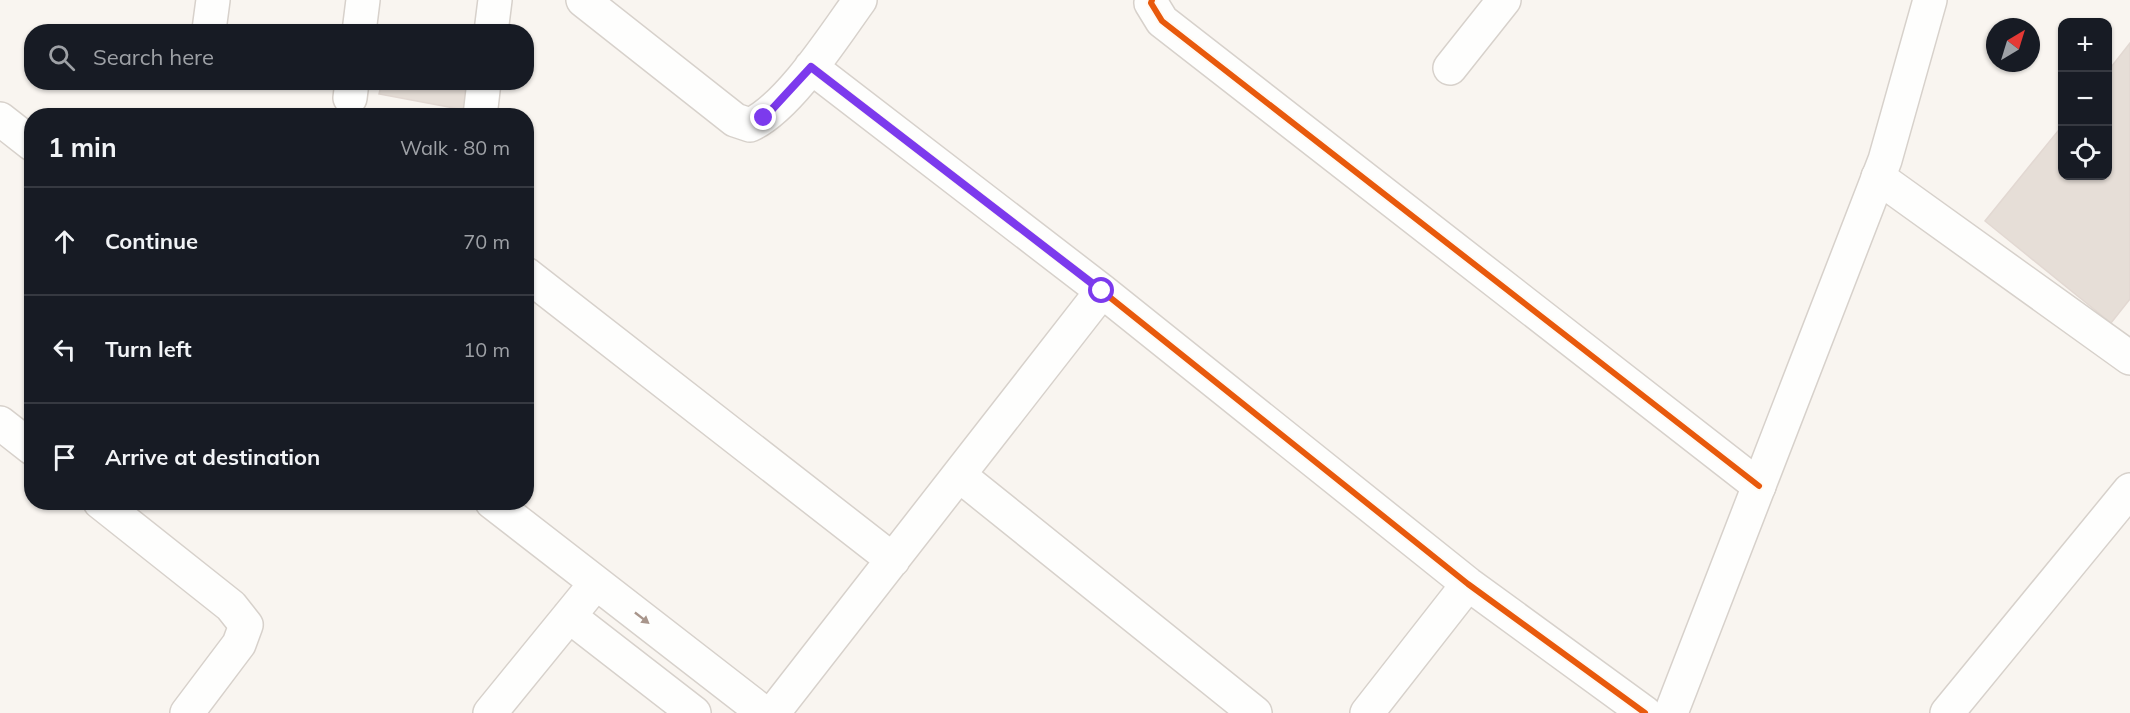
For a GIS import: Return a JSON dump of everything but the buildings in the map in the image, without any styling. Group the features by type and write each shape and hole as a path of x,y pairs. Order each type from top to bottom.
{"street":[{"path":"360,24 363,0"},
{"path":"492,24 495,0"},
{"path":"583,0 735,120 750,125 764,118 811,67 860,0"},
{"path":"1152,0 1151,3 1162,21 1759,486"},
{"path":"1450,68 1504,0"},
{"path":"1671,713 1878,177 1930,0"},
{"path":"811,67 1102,291 1468,584 1645,713"},
{"path":"481,108 483,90"},
{"path":"0,119 24,138"},
{"path":"1878,177 2130,358"},
{"path":"534,280 893,560"},
{"path":"773,713 1102,291"},
{"path":"0,423 24,442"},
{"path":"959,475 1255,713"},
{"path":"1947,713 2130,489"},
{"path":"110,510 231,606 246,626 240,644 187,713"},
{"path":"502,510 764,713"},
{"path":"490,713 596,583"},
{"path":"1367,713 1468,584"},
{"path":"569,616 694,713"}],"cycle path":[{"path":"1152,0 1151,3 1162,21 1759,486"},
{"path":"811,67 1102,291 1468,584 1645,713"}],"route":[{"path":"764,118 811,67 1102,291"}]}
